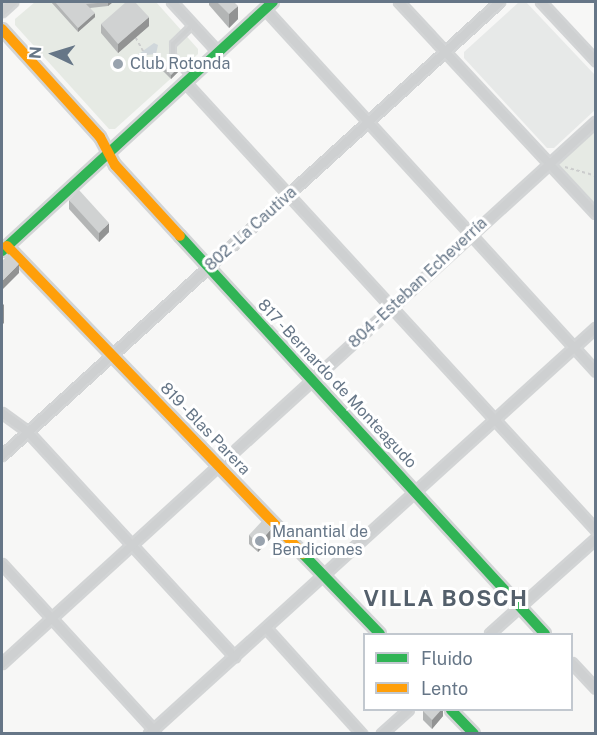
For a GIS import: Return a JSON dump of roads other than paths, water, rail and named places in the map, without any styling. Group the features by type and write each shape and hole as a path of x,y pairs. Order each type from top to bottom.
{"street":[{"path":"2,12 14,2"},
{"path":"172,2 218,52"},
{"path":"3,246 273,2"},
{"path":"399,2 552,161 596,214"},
{"name":"802 - La Cautiva","path":"2,456 290,196 500,2"},
{"path":"541,2 596,61"},
{"path":"265,9 596,371"},
{"name":"817 - Bernardo de Monteagudo","path":"2,29 100,137 108,153 209,267 544,633"},
{"path":"188,80 290,196 596,530"},
{"name":"804 - Esteban Echeverría","path":"2,664 596,122"},
{"name":"819 - Blas Parera","path":"3,246 114,355 379,633"},
{"path":"2,564 153,732 596,328"},
{"path":"2,413 28,432 235,657"},
{"path":"491,633 596,539"},
{"path":"267,629 362,734"},
{"path":"573,664 596,689"},
{"path":"382,734 408,711"},
{"path":"452,711 474,734"}],"lane":[{"path":"188,80 173,56 173,44 193,25"}],"place":[{"name":"Club Rotonda","path":"118,64"},
{"name":"Manantial de Bendiciones","path":"260,541"}],"district":[{"name":"VILLA BOSCH","path":"446,599"}]}
